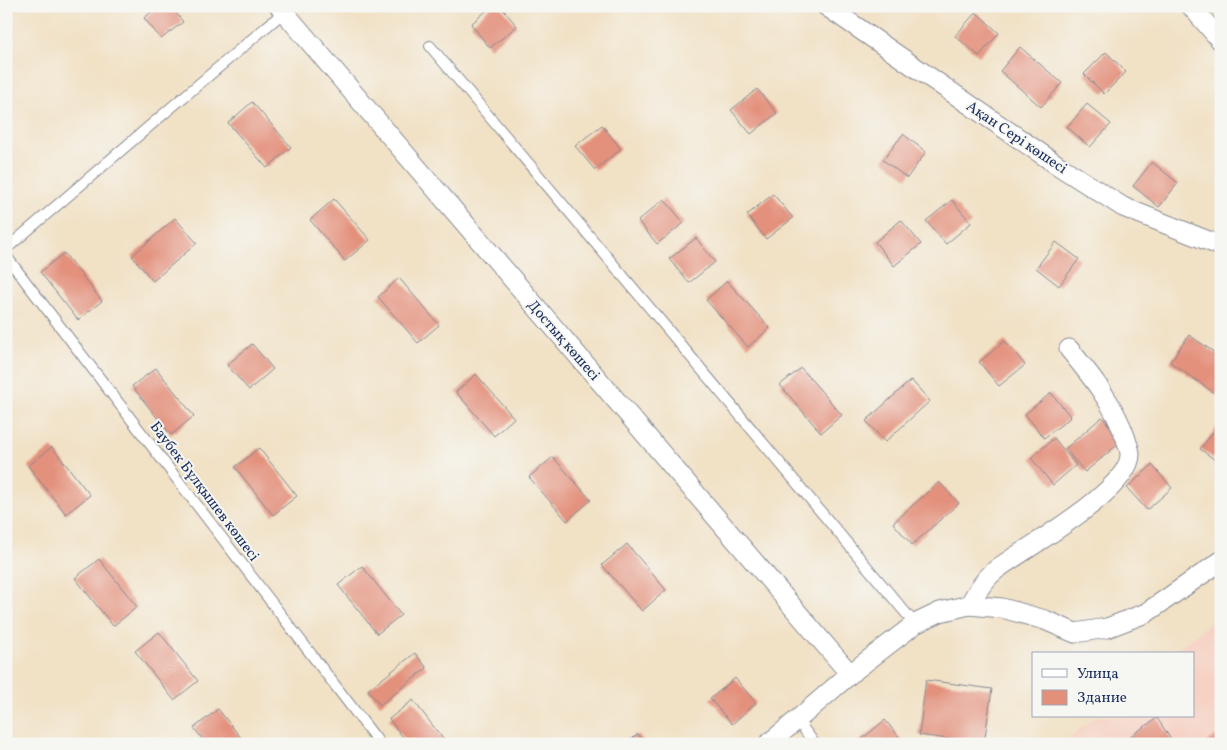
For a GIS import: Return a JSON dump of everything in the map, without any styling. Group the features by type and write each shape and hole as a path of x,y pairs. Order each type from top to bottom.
{"street":[{"name":"Ақан Сері көшесі","path":"826,6 1122,207 1221,246"},
{"path":"1191,6 1221,40"},
{"name":"Достық көшесі","path":"282,9 850,674"},
{"path":"969,605 989,576 1096,501 1120,477 1129,464 1130,453 1123,430 1110,404 1100,387 1069,349"},
{"path":"768,744 850,674 915,624 940,612 969,605 1002,608 1045,620 1075,634 1107,628 1146,612 1221,561"}],"lane":[{"path":"6,249 173,106 282,9"},
{"path":"430,46 915,624"},
{"name":"Баубек Бұлқышев көшесі","path":"6,256 380,744"},
{"path":"797,720 815,744"}],"shaded area":[{"path":"1221,614 1221,744 1062,744 1094,718 1194,718 1194,652 1174,652"}],"building":[{"path":"159,6 171,6 183,22 161,39 144,18"},
{"path":"492,6 500,6 517,26 490,48 471,24"},
{"path":"976,12 999,33 979,56 955,36"},
{"path":"1020,47 1062,83 1041,107 1000,71"},
{"path":"1106,52 1126,72 1104,94 1084,74"},
{"path":"757,89 777,113 751,134 731,110"},
{"path":"252,102 291,147 267,168 228,123"},
{"path":"1087,104 1111,124 1090,147 1067,127"},
{"path":"602,125 621,149 595,170 575,146"},
{"path":"903,134 926,152 907,178 883,160"},
{"path":"1152,162 1178,183 1159,207 1133,186"},
{"path":"773,194 793,218 766,239 747,215"},
{"path":"334,199 370,240 345,261 310,220"},
{"path":"664,199 684,223 657,244 638,221"},
{"path":"952,200 971,223 946,244 926,221"},
{"path":"175,218 197,243 153,281 132,256"},
{"path":"901,220 921,244 894,266 875,242"},
{"path":"696,238 715,262 689,283 669,259"},
{"path":"1056,242 1079,259 1059,286 1036,268"},
{"path":"64,253 102,301 78,320 40,272"},
{"path":"399,278 439,325 418,343 378,297"},
{"path":"727,281 770,328 748,347 706,300"},
{"path":"1189,335 1221,357 1221,389 1217,395 1170,362"},
{"path":"1005,341 1025,365 999,386 979,362"},
{"path":"252,344 273,369 249,390 227,365"},
{"path":"156,368 194,416 171,435 132,386"},
{"path":"801,368 842,415 821,433 780,385"},
{"path":"476,374 514,418 494,436 456,392"},
{"path":"911,380 930,401 885,442 866,421"},
{"path":"1051,393 1071,417 1044,438 1025,414"},
{"path":"1102,417 1122,441 1085,472 1065,449"},
{"path":"1221,422 1221,464 1200,449"},
{"path":"1054,438 1076,465 1053,485 1031,458"},
{"path":"52,447 90,495 66,514 28,466"},
{"path":"259,448 297,496 273,515 235,467"},
{"path":"553,457 591,500 567,521 529,477"},
{"path":"1152,465 1172,488 1147,510 1127,488"},
{"path":"939,482 959,503 912,545 893,523"},
{"path":"627,544 666,590 642,611 602,565"},
{"path":"99,559 137,607 113,626 75,578"},
{"path":"362,566 401,615 377,634 338,585"},
{"path":"159,632 198,681 174,700 135,651"},
{"path":"415,653 427,668 380,705 368,690"},
{"path":"735,678 756,703 732,724 710,699"},
{"path":"926,680 992,689 984,744 919,735"},
{"path":"413,700 447,744 408,744 389,719"},
{"path":"218,709 246,744 206,744 194,728"},
{"path":"1157,718 1174,744 1119,744"},
{"path":"885,720 905,744 856,744"},
{"path":"1221,732 1221,744 1204,744"},
{"path":"638,734 646,744 625,744"}]}
